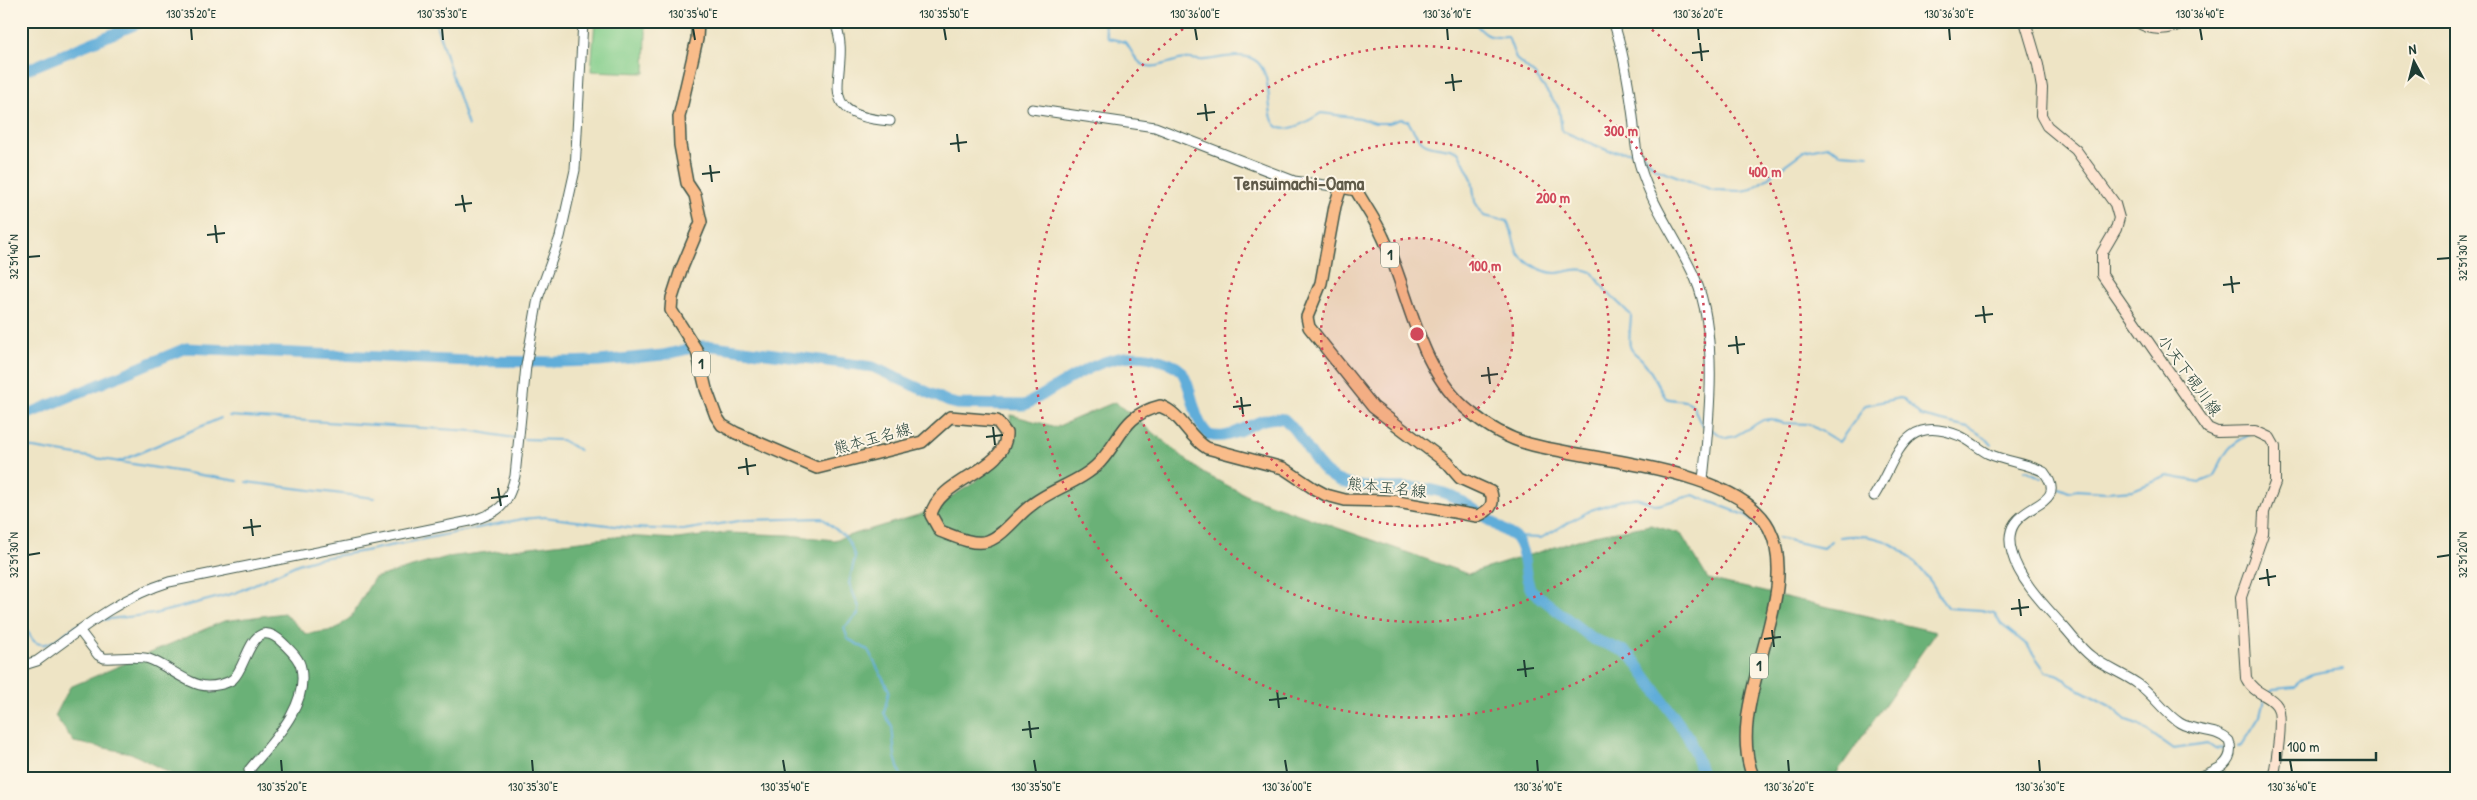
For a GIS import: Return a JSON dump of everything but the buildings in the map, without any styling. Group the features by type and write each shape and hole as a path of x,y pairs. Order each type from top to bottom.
{"main road":[{"name":"熊本玉名線","path":"698,21 697,39 679,117 680,145 687,184 697,201 701,222 681,270 672,298 671,310 697,351 711,405 722,425 736,433 817,468 922,442 950,417 997,421 1006,433 1004,447 998,456 952,488 937,502 931,515 940,531 980,542 988,541 1001,532 1030,506 1047,494 1095,467 1128,423 1147,409 1160,406 1175,414 1198,442 1207,448 1284,468 1326,495 1345,500 1400,502 1481,515 1492,507 1491,492 1460,478 1447,463 1373,407 1309,327 1307,317 1322,284 1335,206 1341,186"},
{"name":"小天下硯川線","path":"2025,21 2038,65 2042,88 2042,115 2047,126 2076,150 2115,204 2119,218 2116,229 2102,252 2102,275 2208,428 2217,432 2254,431 2267,436 2275,447 2275,483 2264,512 2263,534 2241,598 2246,678 2251,688 2276,705 2279,714 2277,761 2273,779"},
{"path":"2136,21 2151,28 2160,29 2170,28 2185,21"},
{"name":"1","path":"1341,186 1356,190 1383,237 1429,359 1442,381 1469,411 1491,428 1529,444 1703,480 1737,496 1751,506 1770,529 1778,563 1775,593 1746,722 1745,747 1748,764 1754,779"}],"street":[{"path":"21,666 37,661 126,599 169,582 470,521 496,512 505,503 511,492 515,476 526,362 538,298 560,237 573,180 583,21"},
{"path":"834,21 841,41 836,85 843,104 858,116 890,121"},
{"path":"1613,21 1622,51 1639,163 1656,208 1694,277 1702,297 1710,366 1707,446 1703,480"},
{"path":"1032,109 1155,127 1294,181 1341,186"},
{"path":"1874,496 1900,445 1917,432 1928,430 1959,436 1987,453 2035,467 2044,472 2051,485 2050,494 2045,502 2024,512 2016,519 2011,529 2012,553 2017,565 2040,603 2085,651 2140,684 2180,723 2191,728 2219,734 2229,741 2231,754 2227,763 2219,769 2193,779"},
{"path":"81,629 98,655 104,658 140,658 150,660 207,686 226,683 234,679 241,669 249,646 257,636 266,634 276,636 297,659 301,667 302,683 293,713 249,770 256,779"}],"green space":[{"path":"595,21 643,21 646,31 645,73 591,71"},
{"path":"1115,402 1203,473 1250,497 1468,574 1594,535 1651,525 1681,534 1708,579 1936,632 1838,771 1835,779 181,779 131,753 74,742 55,716 70,687 224,621 284,613 306,634 335,630 351,617 374,578 447,557 622,536 677,539 726,533 789,535 834,540 922,514 969,486 1004,458 1011,415 1056,427"}],"waterway":[{"path":"21,72 144,21"},
{"path":"435,21 468,126"},
{"path":"1103,21 1108,38 1125,42 1138,61 1144,65 1159,66 1187,59 1202,60 1235,56 1253,59 1262,69 1267,82 1270,112 1274,123 1282,129 1297,126 1321,113 1360,118 1375,123 1389,123 1401,119 1408,121 1419,138 1428,145 1458,151 1472,179 1475,202 1484,216 1507,221 1517,251 1524,259 1535,266 1552,273 1571,270 1592,272 1606,291 1631,315 1629,339 1631,349 1646,365 1666,398 1690,403 1700,422 1706,427"},
{"path":"1473,21 1488,35 1508,37 1516,59 1535,75 1559,108 1562,131 1609,151 1632,152"},
{"path":"1640,153 1655,168 1713,190 1741,191 1752,189 1804,151 1827,146 1840,153 1869,155"},
{"path":"21,417 186,348 469,361 556,362 599,361 663,355 701,346 713,346 873,367 957,404 1025,405 1090,368 1125,357 1143,357 1176,366 1182,372 1199,422 1209,435 1228,435 1264,420 1284,419 1291,425 1318,464 1332,477 1344,483 1357,486 1414,488 1441,492 1461,501 1515,537 1522,550 1531,590 1593,639 1624,651 1632,657 1689,738 1704,779"},
{"path":"1710,429 1726,438 1735,436 1763,420 1772,419 1783,423 1809,424 1839,442 1866,405 1900,398 1904,399 1921,416 1968,427 1985,437 1992,445"},
{"path":"229,416 473,431 513,438"},
{"path":"118,462 221,418"},
{"path":"2059,488 2069,492 2076,490 2106,492 2133,490 2168,476 2200,482 2213,477 2230,448 2249,435"},
{"path":"523,439 562,440 579,450"},
{"path":"21,446 238,481"},
{"path":"1997,452 2017,456 2022,461"},
{"path":"2025,470 2042,478"},
{"path":"246,482 374,498"},
{"path":"1515,537 1541,538 1591,510 1625,499 1636,498 1658,505 1693,495 1745,515 1766,534"},
{"path":"100,620 154,614 235,593 298,564 315,559 365,551 522,519 544,517 631,528 683,530 745,520 822,518 845,537 855,557 849,583 859,607 859,613 844,628 848,639 868,650 889,690 884,713 892,726 895,757 902,779"},
{"path":"1840,537 1869,537 1892,544 1903,551 1922,570 1948,608 1981,610 1994,613 2001,624 2027,645 2046,672 2062,677 2069,684 2110,706 2126,720 2138,724 2173,749 2208,744 2215,749 2224,748"},
{"path":"1778,538 1823,548 1831,541"},
{"path":"21,617 31,637 35,642 41,644 47,644 81,624"},
{"path":"2269,693 2273,689 2295,687 2298,682 2309,675 2343,669"},
{"path":"2238,746 2242,745 2260,716 2264,700"}],"district":[{"name":"Tensuimachi-Oama","path":"1299,183"}]}
